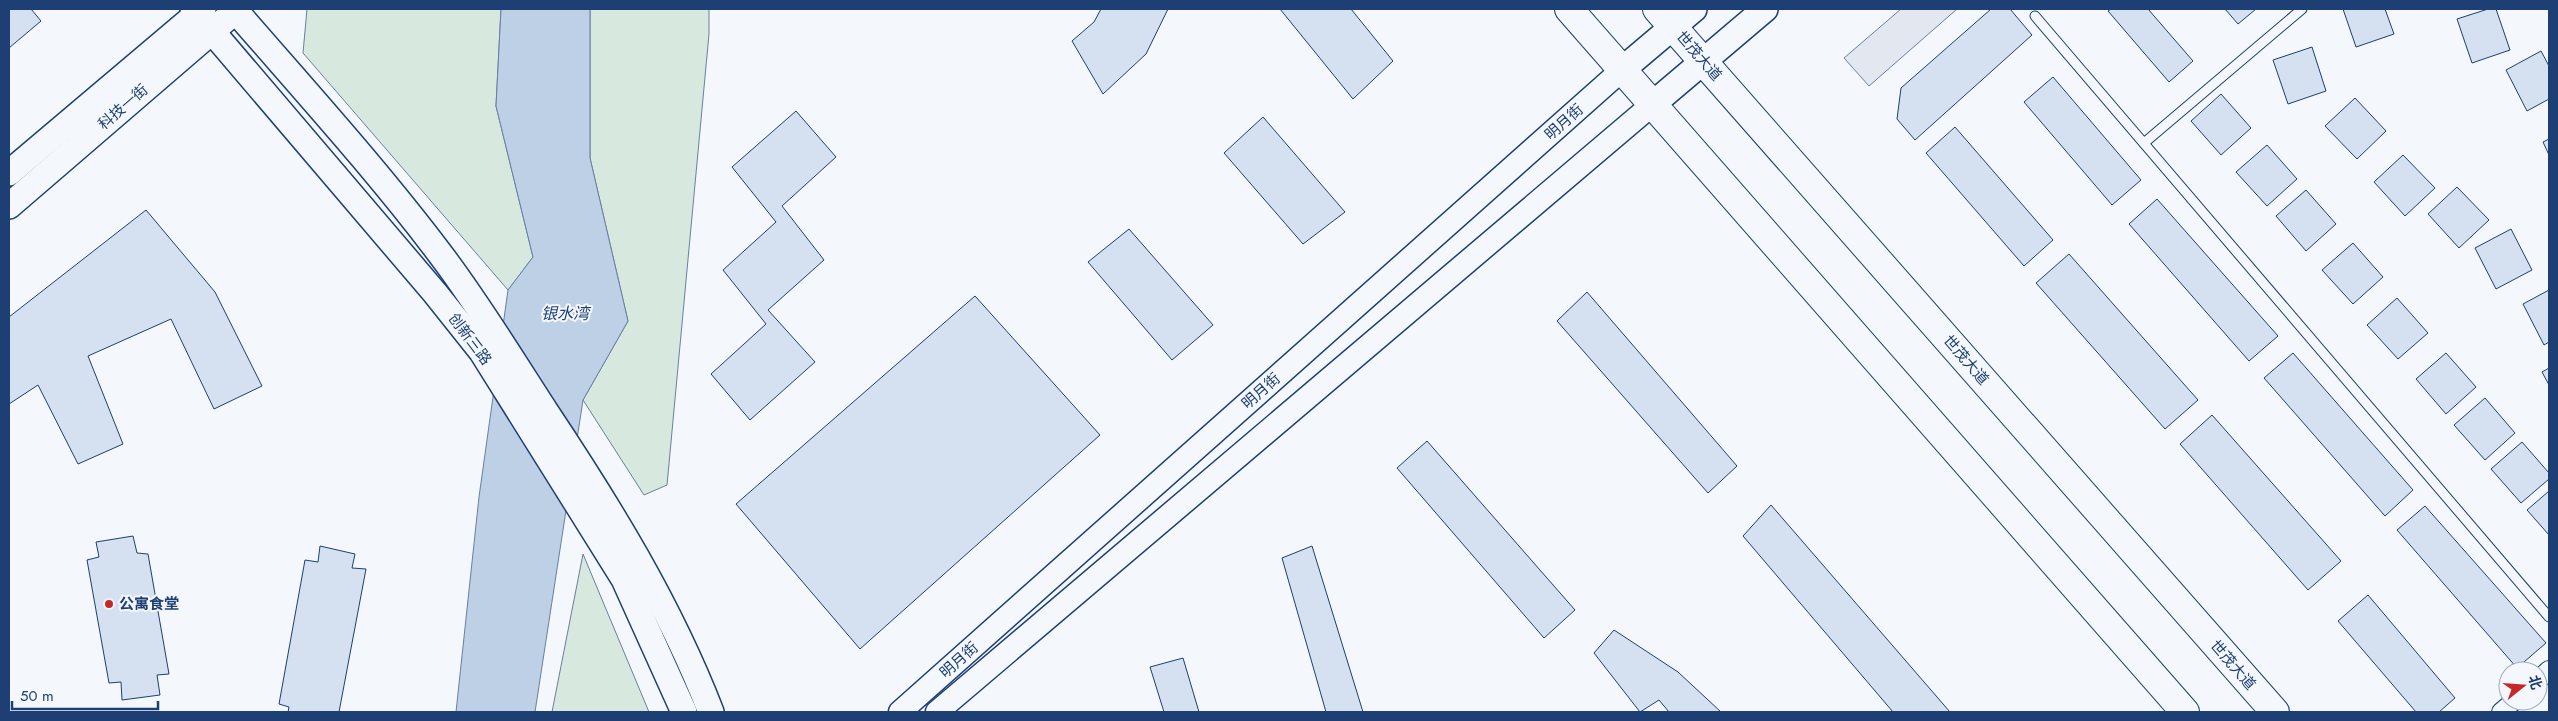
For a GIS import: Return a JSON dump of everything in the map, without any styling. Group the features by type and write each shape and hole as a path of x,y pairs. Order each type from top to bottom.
{"main road":[{"name":"科技一街","path":"9,173 201,15 236,9"},
{"name":"创新三路","path":"236,9 403,205 443,258 585,470 634,550 666,608 690,658 711,712"},
{"path":"1570,9 2185,712"},
{"path":"1622,69 1665,18 1694,9"},
{"path":"1653,104 1765,9"},
{"name":"科技一街","path":"9,206 201,15"},
{"name":"创新三路","path":"201,15 435,293 482,352 624,579 684,712"},
{"name":"世茂大道","path":"1665,18 2275,712"}],"street":[{"name":"明月街","path":"900,712 1622,69"},
{"name":"明月街","path":"937,712 1653,104"}],"lane":[{"path":"2144,144 2302,9"},
{"path":"2035,16 2549,617"}],"shaded area":[{"path":"307,9 501,9 496,106 533,257 508,290 303,53"},
{"path":"590,9 709,9 709,34 667,485 644,495 583,400 628,321 590,158"},
{"path":"1901,9 1957,9 1869,86 1844,58"},
{"path":"583,554 649,712 552,712"}],"water":[{"name":"银水湾","path":"501,9 590,9 590,158 628,321 583,400 535,712 456,712 479,497 508,290 533,257 496,106"}],"building":[{"path":"9,9 31,9 41,21 9,48"},
{"path":"1101,9 1168,9 1146,54 1103,94 1072,41 1094,22"},
{"path":"1280,9 1351,9 1393,61 1353,99"},
{"path":"1991,9 2010,9 2032,35 1915,140 1897,119 1901,88"},
{"path":"2111,9 2148,9 2193,61 2169,82 2108,11"},
{"path":"2225,9 2256,9 2238,24"},
{"path":"2343,9 2385,9 2394,34 2356,47"},
{"path":"2488,9 2496,9 2510,50 2472,63 2457,19"},
{"path":"2312,47 2326,91 2288,104 2273,60"},
{"path":"2541,51 2549,66 2549,99 2527,111 2506,70"},
{"path":"2053,77 2141,180 2112,205 2024,102"},
{"path":"2221,94 2251,128 2221,155 2191,121"},
{"path":"2355,98 2386,131 2357,159 2325,126"},
{"path":"796,111 836,157 782,206 824,260 768,310 815,362 750,420 711,374 766,324 723,270 776,222 732,167"},
{"path":"1263,117 1345,212 1303,244 1224,153"},
{"path":"1955,127 2053,240 2024,266 1926,153"},
{"path":"2549,139 2549,155 2543,142"},
{"path":"2267,145 2297,179 2267,206 2236,172"},
{"path":"2403,155 2435,188 2405,216 2374,182"},
{"path":"2457,187 2489,220 2459,248 2428,214"},
{"path":"2306,190 2336,224 2306,251 2276,216"},
{"path":"2157,199 2278,336 2249,361 2129,224"},
{"path":"146,210 215,292 262,386 214,409 171,319 88,356 123,444 78,464 38,385 9,404 9,317"},
{"path":"1129,229 1213,325 1172,360 1088,262"},
{"path":"2511,229 2532,270 2496,289 2475,248"},
{"path":"2353,243 2383,277 2353,304 2322,270"},
{"path":"2069,254 2198,400 2165,429 2036,283"},
{"path":"2549,290 2549,342 2544,345 2523,304"},
{"path":"1587,292 1737,466 1708,493 1557,321"},
{"path":"975,296 1100,435 860,649 736,504"},
{"path":"2397,298 2428,333 2398,359 2367,325"},
{"path":"2293,353 2413,490 2385,516 2264,378"},
{"path":"2446,353 2476,387 2446,414 2416,379"},
{"path":"2549,368 2549,385 2542,372"},
{"path":"2485,398 2515,433 2485,460 2454,425"},
{"path":"2212,415 2341,561 2308,590 2180,444"},
{"path":"1427,441 1575,610 1544,638 1397,468"},
{"path":"2522,442 2549,473 2549,479 2521,503 2491,469"},
{"path":"2549,491 2549,535 2527,510"},
{"path":"1771,505 1950,712 1893,712 1743,536"},
{"path":"2425,506 2546,643 2525,661 2511,661 2397,530"},
{"path":"133,536 137,553 148,554 169,674 157,675 160,695 122,700 121,682 109,683 87,560 99,557 96,542"},
{"path":"320,546 355,554 352,568 366,569 339,712 288,712 289,707 279,704 305,560 318,562"},
{"path":"1312,546 1363,712 1326,712 1282,558"},
{"path":"2368,595 2455,698 2439,712 2416,712 2338,621"},
{"path":"1614,630 1678,672 1721,712 1669,712 1659,700 1640,712 1594,653"},
{"path":"1183,658 1199,712 1164,712 1150,667"}],"place":[{"name":"公寓食堂","path":"109,604"}]}
